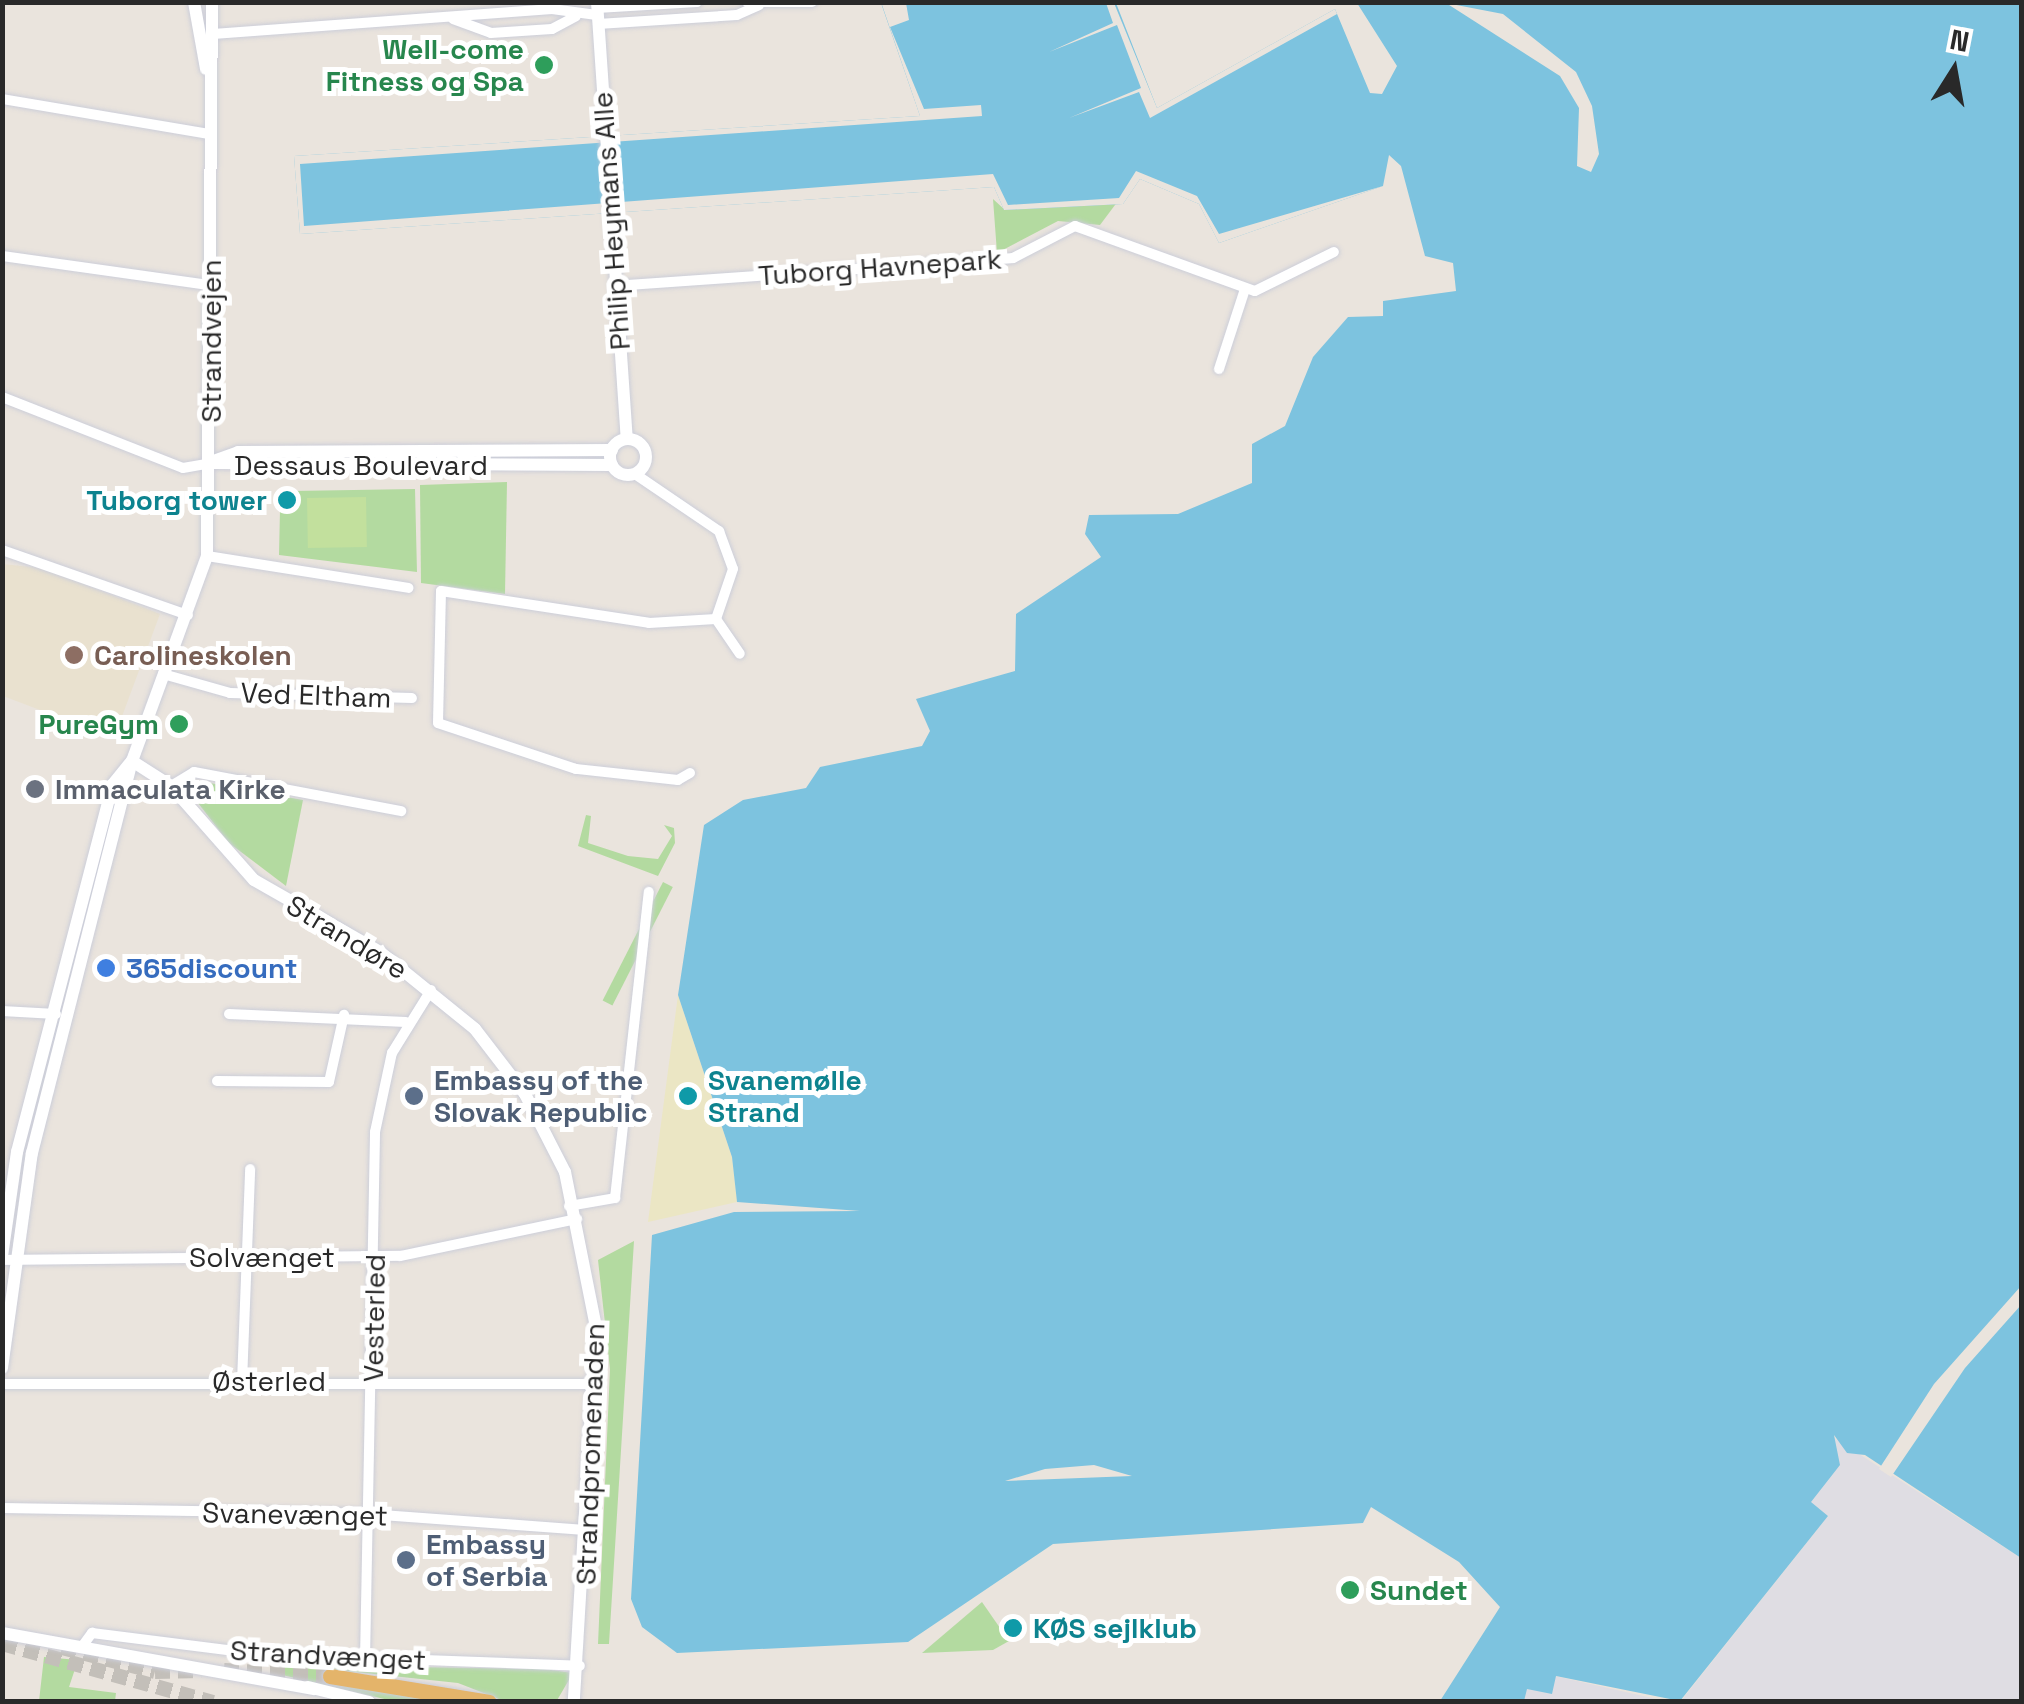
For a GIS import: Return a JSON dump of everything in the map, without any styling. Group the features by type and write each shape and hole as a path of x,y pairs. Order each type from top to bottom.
{"highway":[{"path":"330,1676 489,1702"}],"street":[{"name":"Strandvejen","path":"194,2 209,87"},
{"name":"Strandvejen","path":"2,1368 17,1152 62,1014 113,784 132,761 207,556 212,462 209,87 213,34 209,2"},
{"path":"213,34 493,13 576,16 698,2"},
{"path":"597,12 737,15 753,4 812,2"},
{"name":"Philip Heymans Alle","path":"597,12 627,439 646,452 635,474"},
{"path":"452,18 491,33 552,29 576,16"},
{"path":"2,99 210,134"},
{"name":"Tuborg Havnepark","path":"615,286 1012,258 1075,226 1245,289"},
{"path":"1219,369 1245,289 1267,288 1334,252"},
{"path":"2,256 210,285"},
{"path":"2,397 183,468 212,462"},
{"path":"627,439 612,458 719,530 733,568 716,619"},
{"name":"Dessaus Boulevard","path":"212,462 612,458"},
{"path":"2,550 188,615"},
{"path":"207,556 408,588"},
{"path":"690,773 678,780 576,769 438,723 441,591 648,623 716,619"},
{"path":"716,619 740,654"},
{"name":"Ved Eltham","path":"163,674 230,693 412,698"},
{"name":"Strandøre","path":"132,761 171,786 254,880 431,990 502,1061 544,1130 574,1210"},
{"path":"171,786 194,772 401,811"},
{"path":"574,1210 615,1198 649,892"},
{"name":"Vesterled","path":"365,1660 378,1108 406,1022 431,990"},
{"path":"2,1011 62,1014"},
{"path":"229,1014 344,1016 406,1022"},
{"path":"217,1080 328,1082 344,1016"},
{"path":"242,1382 250,1169"},
{"name":"Solvænget","path":"7,1258 376,1257 574,1210"},
{"name":"Strandpromenaden","path":"565,1702 575,1696 582,1666 595,1384 593,1291 574,1210"},
{"name":"Østerled","path":"2,1384 595,1384"},
{"name":"Svanevænget","path":"2,1508 368,1514 588,1530"},
{"name":"Strandvænget","path":"2,1633 233,1672 368,1702"},
{"name":"Strandvænget","path":"81,1648 92,1633 365,1660 582,1666"}],"shaded area":[{"name":"Carolineskolen","path":"2,564 42,568 160,614 114,738 3,696"},
{"path":"1831,1436 2021,1558 2021,1701 1680,1702 1828,1516 1810,1502 1840,1465"},
{"path":"1469,1659 1555,1676 1665,1701 1440,1702"}],"green space":[{"path":"993,199 1005,210 1118,201 1100,225 1058,221 997,253"},
{"path":"507,482 505,594 421,583 420,485"},
{"path":"415,489 417,572 279,555 280,510 292,509 292,491"},
{"path":"366,497 367,547 308,548 307,498"},
{"path":"194,780 303,800 286,886 229,843 191,794"},
{"path":"586,815 591,816 588,843 628,856 658,859 672,836 664,825 674,828 675,843 658,876 578,846"},
{"path":"663,882 673,887 612,1005 603,1001"},
{"path":"634,1241 609,1644 598,1644 610,1369 598,1260"},
{"path":"982,1602 1009,1641 993,1650 922,1653"},
{"path":"44,1657 78,1660 69,1687 116,1693 115,1701 39,1701"},
{"path":"288,1665 544,1669 573,1673 556,1702 504,1701 458,1683 326,1669 334,1684 444,1701 393,1701 278,1674"}],"sand":[{"name":"Svanemølle Strand","path":"678,995 732,1157 737,1202 648,1222"}],"water":[{"path":"881,3 1116,3 1157,108 1335,9 1370,93 1382,94 1397,66 1357,3 2021,3 2021,1558 1865,1455 1847,1453 1834,1435 1840,1465 1811,1502 1828,1516 1680,1701 1556,1676 1552,1694 1527,1689 1524,1701 1440,1701 1500,1607 1459,1562 1371,1507 1363,1523 1053,1544 908,1642 677,1653 642,1627 631,1599 652,1235 734,1212 860,1211 737,1202 732,1157 678,995 704,825 743,800 806,788 820,767 922,746 930,731 916,699 1015,671 1016,614 1101,557 1085,534 1089,515 1178,514 1252,483 1252,444 1285,426 1313,357 1348,317 1383,316 1383,301 1456,291 1453,263 1425,256 1401,166 1389,155 1383,186 1219,243 1199,204 1140,179 1123,204 1004,210 994,187 300,234 294,156 920,116"}],"pier":[{"path":"881,2 906,3 909,20 890,27 924,109 981,105 982,116 300,164 304,226 993,174 1008,205 1119,198 1136,171 1197,196 1219,234 1383,186 1219,243 1199,204 1140,179 1123,204 1004,210 994,187 300,234 294,156 920,116"},
{"path":"1106,3 1114,3 1157,108 1335,9 1337,14 1150,118 1139,92 1069,118 1141,88 1117,25 1049,52 1113,23"},
{"path":"1446,3 1503,14 1576,72 1592,106 1599,154 1591,172 1577,166 1579,108 1560,76"},
{"path":"2021,1286 2021,1305 1965,1368 1891,1477 1879,1469 1934,1384"},
{"path":"1094,1465 1132,1476 1005,1481 1045,1469"}],"tunnel":[{"path":"2,1643 213,1702"},
{"path":"62,1647 155,1671 201,1670"},
{"path":"224,1670 330,1676"}],"place":[{"name":"Well-come Fitness og Spa","path":"544,65"},
{"name":"Tuborg tower","path":"287,500"},
{"name":"Carolineskolen","path":"74,655"},
{"name":"PureGym","path":"179,724"},
{"name":"Immaculata Kirke","path":"35,789"},
{"name":"365discount","path":"106,968"},
{"name":"Embassy of the Slovak Republic","path":"414,1096"},
{"name":"Svanemølle Strand","path":"688,1096"},
{"name":"Embassy of Serbia","path":"406,1560"},
{"name":"Sundet","path":"1350,1590"},
{"name":"KØS sejlklub","path":"1013,1628"}]}
